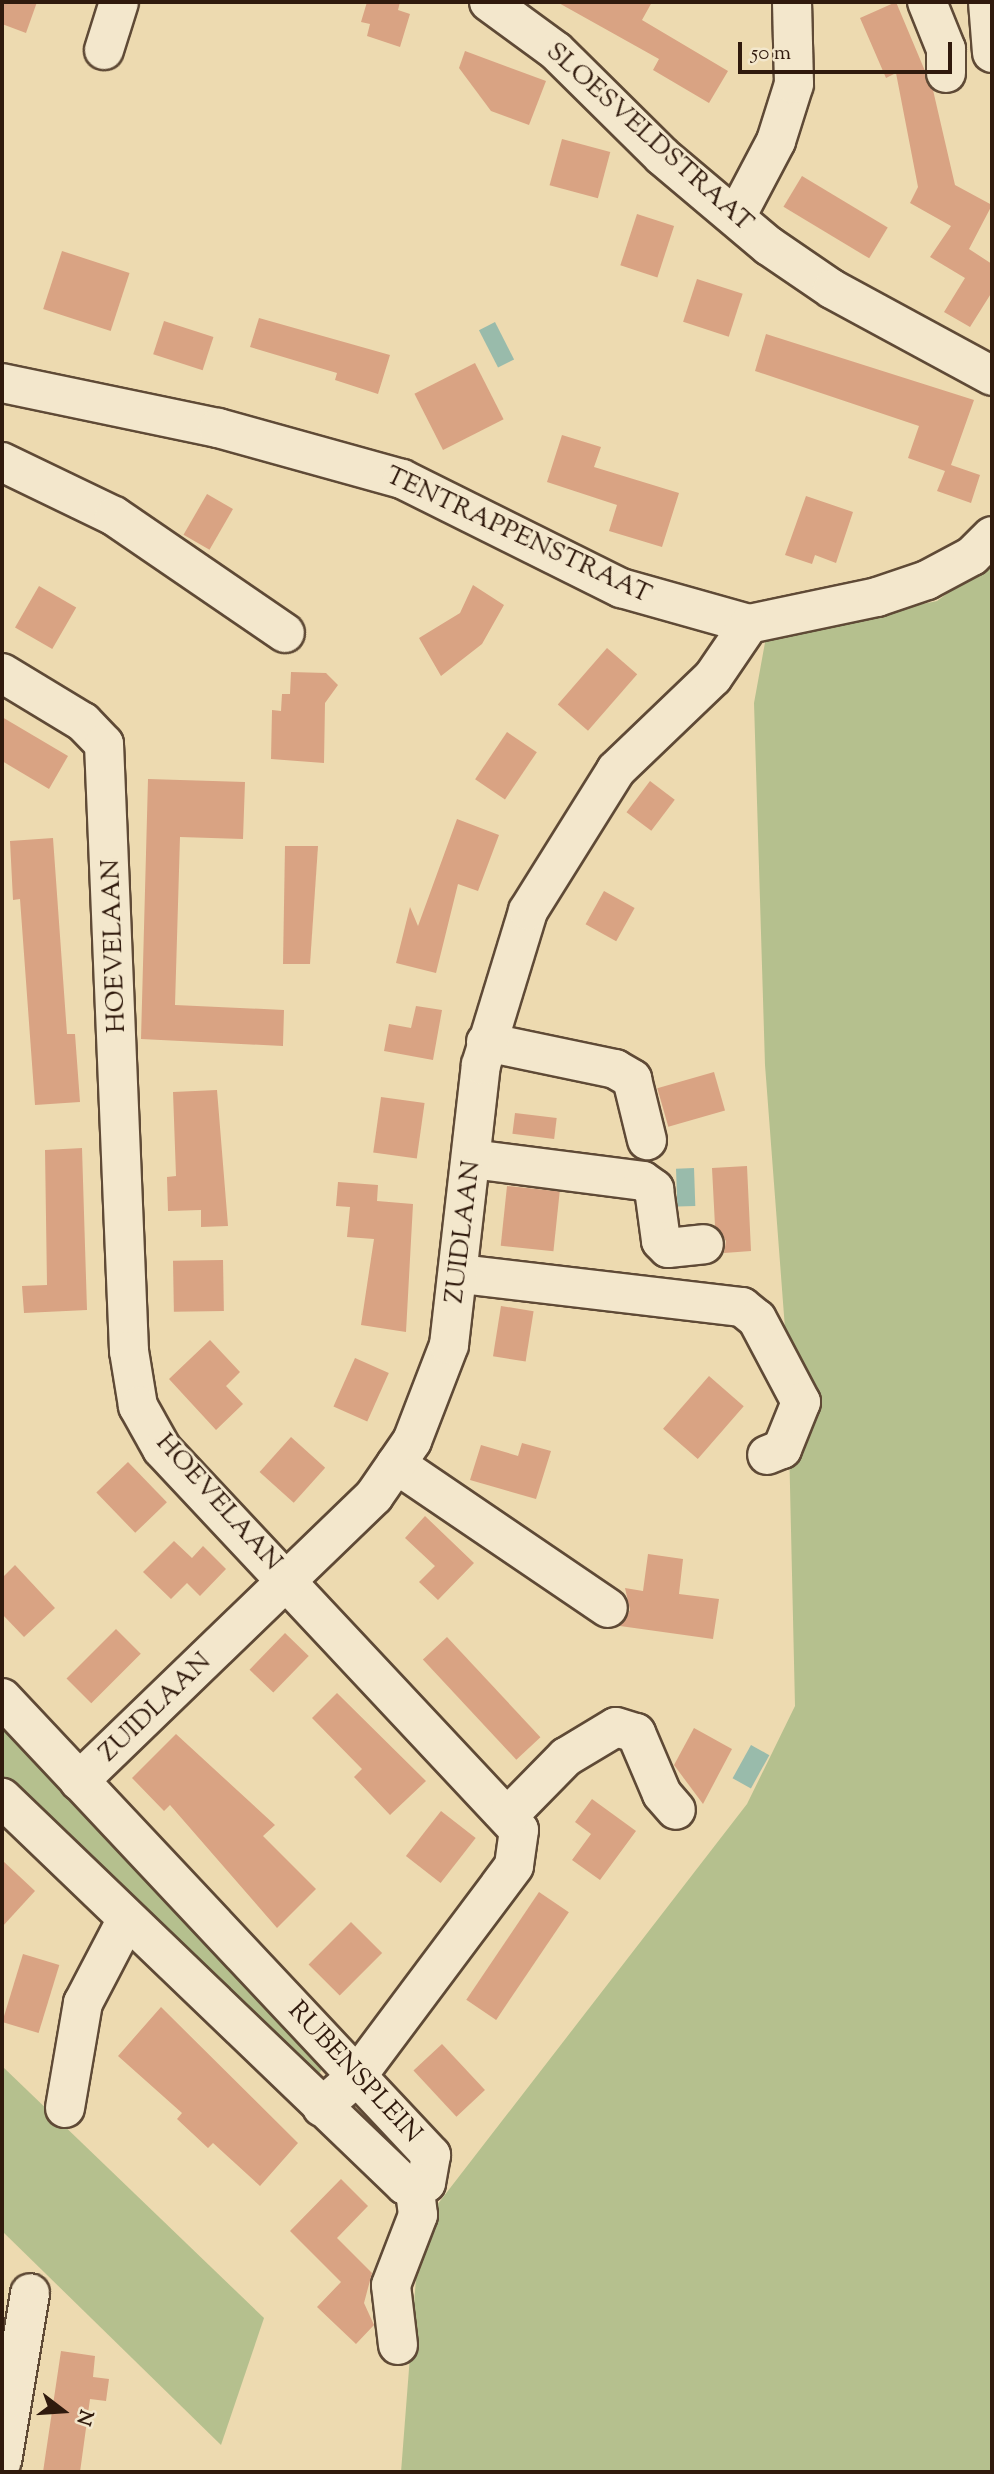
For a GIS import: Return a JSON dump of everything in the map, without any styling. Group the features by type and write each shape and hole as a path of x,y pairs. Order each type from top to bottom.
{"street":[{"path":"104,50 119,2"},
{"name":"SLOESVELDSTRAAT","path":"489,2 556,51 736,217 832,289 992,376"},
{"path":"736,217 776,141 794,84 792,2"},
{"path":"927,2 946,49 946,74"},
{"path":"988,2 992,52"},
{"name":"TENTRAPPENSTRAAT","path":"2,383 218,428 402,479 621,588 749,624"},
{"path":"2,462 114,516 285,632"},
{"path":"749,624 877,597 927,580 972,556 992,536"},
{"name":"ZUIDLAAN","path":"79,1781 374,1496 396,1464 433,1395 461,1274 486,1042 510,958 553,862 616,771 713,677 749,624"},
{"name":"HOEVELAAN","path":"2,673 83,722 104,744 129,1351 138,1406 162,1449 289,1581 519,1830 514,1866 357,2076 322,2108"},
{"path":"486,1042 615,1069 632,1079 647,1140"},
{"path":"472,1159 643,1181 654,1189 661,1241 668,1248 704,1244"},
{"path":"461,1274 742,1307 758,1319 801,1402 782,1449 767,1455"},
{"path":"396,1464 608,1608"},
{"name":"RUBENSPLEIN","path":"2,1698 431,2155 433,2167 415,2189 322,2108 2,1798"},
{"path":"508,1816 566,1757 616,1727 636,1733 662,1794 676,1810"},
{"path":"65,2108 83,2003 127,1919"},
{"path":"398,2345 393,2276 418,2216 415,2189"},
{"path":"2,2461 30,2293"}],"green space":[{"path":"992,560 992,2472 401,2472 420,2227 747,1804 795,1706 787,1355 765,1065 754,703 766,637 937,601"},
{"path":"2,1714 328,2059 313,2084 2,1782"},
{"path":"2,2066 264,2318 221,2445 2,2231"}],"shaded area":[{"path":"495,322 514,359 498,368 479,330"},
{"path":"694,1168 695,1206 677,1207 676,1169"},
{"path":"751,1745 769,1755 751,1788 733,1778"}],"building":[{"path":"2,2 37,2 26,33 2,24"},
{"path":"367,2 400,2 398,10 410,14 400,47 367,36 370,24 361,22"},
{"path":"557,2 652,2 642,20 728,71 709,103 653,70 659,59"},
{"path":"896,2 933,90 955,185 992,205 969,249 992,264 992,292 970,327 944,312 965,278 930,257 951,226 910,203 918,187 896,73 886,78 860,18"},
{"path":"465,51 546,81 529,125 491,111 459,68"},
{"path":"562,139 610,152 598,198 550,185"},
{"path":"802,176 888,228 869,258 783,207"},
{"path":"637,214 674,226 657,277 620,265"},
{"path":"62,251 130,273 111,331 43,309"},
{"path":"697,279 743,294 729,337 683,322"},
{"path":"259,318 390,355 378,394 335,380 337,373 250,347"},
{"path":"164,321 213,337 203,370 153,354"},
{"path":"766,334 974,400 951,465 980,475 971,503 937,491 945,471 908,458 919,426 755,371"},
{"path":"475,363 504,419 443,450 414,394"},
{"path":"562,435 601,447 594,467 679,493 662,547 609,531 617,505 547,482"},
{"path":"207,494 233,509 209,550 184,535"},
{"path":"806,496 853,512 836,563 815,555 812,564 785,555"},
{"path":"473,585 504,605 482,644 441,676 419,638 460,613"},
{"path":"39,586 76,608 52,649 15,628"},
{"path":"607,648 637,674 588,731 558,705"},
{"path":"291,672 326,673 338,685 325,703 324,763 271,759 272,710 281,711 282,694 290,694"},
{"path":"2,717 68,756 49,789 2,761"},
{"path":"507,732 537,752 505,799 475,779"},
{"path":"148,779 245,782 243,839 180,837 175,1005 284,1010 283,1046 141,1039"},
{"path":"650,781 675,800 651,831 627,812"},
{"path":"457,819 499,835 478,891 458,884 436,973 396,963 410,907 418,926"},
{"path":"53,838 67,1034 75,1034 80,1102 35,1105 20,899 13,900 10,841"},
{"path":"285,846 318,846 310,964 283,964"},
{"path":"604,891 635,908 616,941 586,924"},
{"path":"416,1006 442,1010 433,1060 384,1051 389,1024 411,1028"},
{"path":"714,1072 725,1110 668,1127 657,1088"},
{"path":"217,1090 228,1226 201,1227 201,1210 168,1211 167,1177 176,1176 173,1092"},
{"path":"381,1097 425,1103 417,1159 373,1152"},
{"path":"515,1113 557,1118 554,1139 512,1134"},
{"path":"82,1148 87,1310 24,1313 22,1286 47,1285 45,1150"},
{"path":"747,1166 751,1251 724,1253 726,1241 715,1226 712,1168"},
{"path":"338,1182 378,1185 377,1201 413,1204 406,1332 361,1325 374,1239 347,1237 350,1207 336,1206"},
{"path":"507,1186 560,1192 553,1251 501,1246"},
{"path":"223,1260 224,1311 174,1312 173,1261"},
{"path":"501,1306 534,1311 526,1362 493,1356"},
{"path":"210,1340 240,1372 226,1386 243,1404 216,1430 169,1379"},
{"path":"355,1358 389,1373 367,1421 333,1406"},
{"path":"709,1376 744,1406 698,1459 663,1429"},
{"path":"291,1437 325,1468 294,1503 260,1472"},
{"path":"522,1443 551,1451 536,1499 470,1480 481,1445 518,1456"},
{"path":"128,1462 167,1502 135,1533 96,1493"},
{"path":"425,1516 474,1563 438,1600 419,1582 435,1566 405,1538"},
{"path":"174,1541 192,1558 203,1546 226,1569 200,1596 187,1583 171,1599 143,1572"},
{"path":"648,1554 683,1559 679,1594 719,1599 713,1639 620,1626 630,1610 625,1588 643,1591"},
{"path":"15,1565 55,1608 24,1637 2,1614 2,1578"},
{"path":"116,1629 141,1654 91,1703 67,1678"},
{"path":"285,1633 309,1656 273,1693 250,1670"},
{"path":"447,1637 540,1737 516,1760 423,1660"},
{"path":"337,1693 426,1781 390,1815 354,1777 362,1769 312,1718"},
{"path":"694,1728 732,1749 703,1804 674,1765"},
{"path":"176,1734 275,1825 263,1836 316,1889 277,1928 170,1805 164,1811 132,1778"},
{"path":"592,1799 636,1831 600,1880 572,1860 591,1834 575,1822"},
{"path":"441,1811 476,1838 441,1883 406,1856"},
{"path":"2,1860 35,1891 2,1927"},
{"path":"539,1892 569,1912 496,2020 466,2000"},
{"path":"351,1922 382,1953 340,1996 309,1964"},
{"path":"23,1954 59,1965 39,2033 2,2022"},
{"path":"161,2007 298,2143 260,2186 213,2143 208,2148 177,2119 182,2113 118,2056"},
{"path":"442,2044 485,2090 456,2117 413,2071"},
{"path":"341,2179 368,2206 337,2238 372,2273 364,2303 374,2325 356,2344 317,2307 341,2282 290,2231"},
{"path":"61,2351 95,2356 93,2377 109,2379 106,2401 90,2399 80,2472 43,2472"}]}
